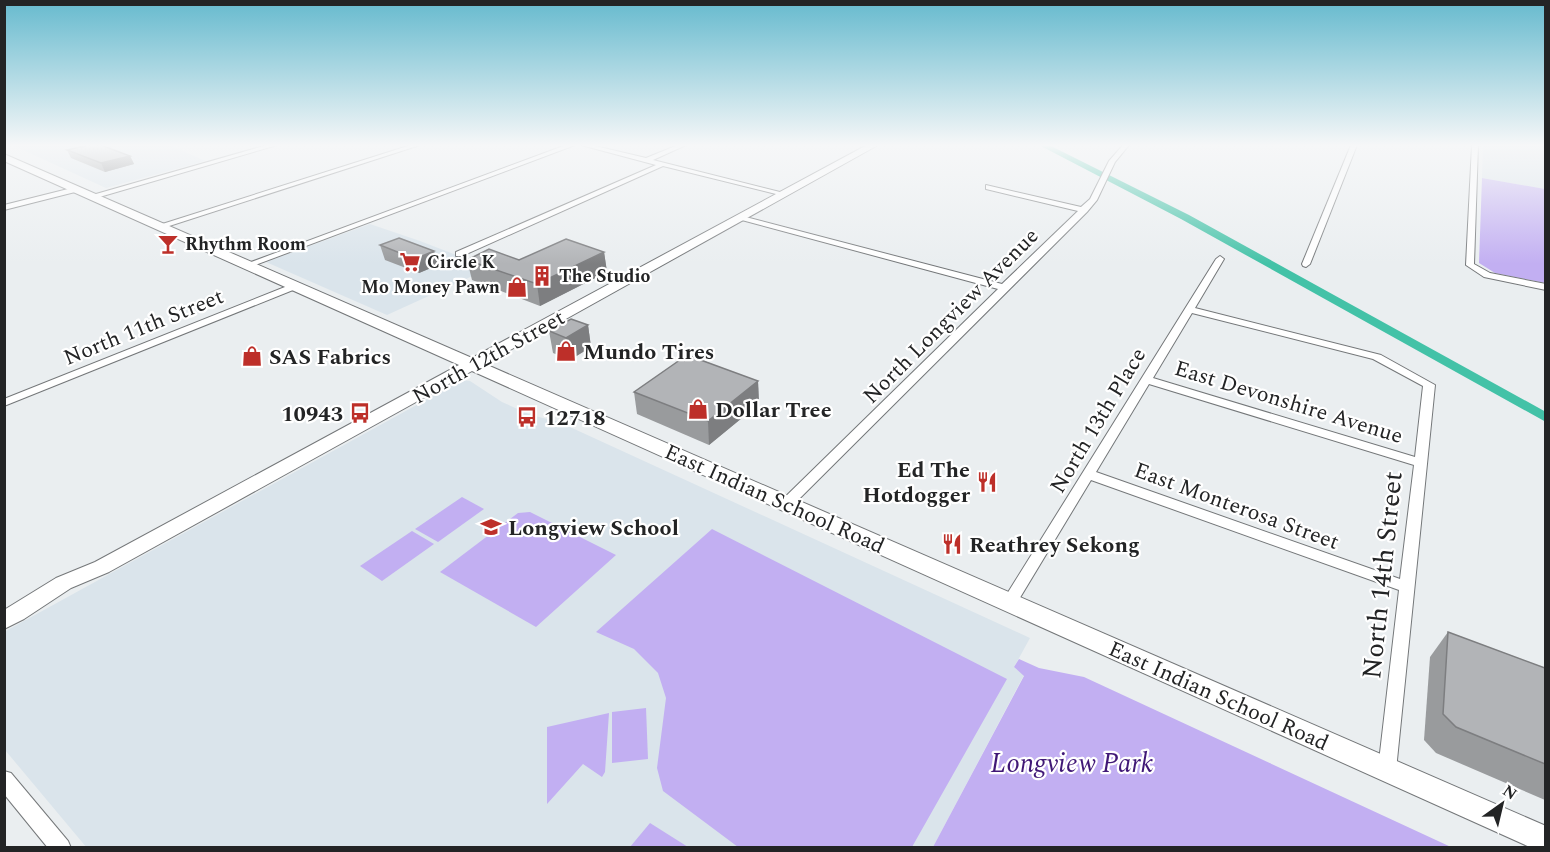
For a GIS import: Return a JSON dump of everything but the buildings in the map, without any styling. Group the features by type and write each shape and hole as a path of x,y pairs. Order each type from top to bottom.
{"main road":[{"name":"East Indian School Road","path":"66,185 1545,840"},
{"name":"North 12th Street","path":"4,621 27,608 52,601 93,578 102,567 801,185"}],"street":[{"path":"93,196 133,185"},
{"path":"160,226 291,185"},
{"path":"247,265 464,185"},
{"path":"459,254 616,185"},
{"path":"747,185 784,194"},
{"name":"North Longview Avenue","path":"787,503 1084,210 1093,200 1100,185"},
{"path":"1306,264 1338,185"},
{"path":"1473,185 1470,265 1475,270 1487,274 1545,287"},
{"path":"989,187 1084,210"},
{"path":"4,208 76,189"},
{"path":"741,217 1005,288"},
{"name":"North 13th Place","path":"1010,603 1220,259"},
{"name":"North 11th Street","path":"4,403 295,286"},
{"name":"North 14th Street","path":"1189,309 1377,357 1429,385 1388,770"},
{"name":"East Devonshire Avenue","path":"1146,380 1419,462"},
{"name":"East Monterosa Street","path":"1088,474 1407,587"},
{"path":"4,778 61,848"}],"shaded area":[{"path":"99,185 118,185 106,188"},
{"path":"1521,185 1545,185 1545,189"},
{"path":"370,224 490,268 387,315 266,262"},
{"name":"Longview School","path":"462,380 470,381 502,402 531,415 559,422 1030,638 1014,667 1024,675 933,847 87,848 5,750 4,632"}],"green space":[{"path":"1482,185 1521,185 1545,189 1545,283 1495,273 1479,263"},
{"path":"462,497 484,509 438,542 415,529"},
{"path":"530,512 616,555 536,627 440,572 518,513"},
{"path":"712,529 1007,679 912,847 738,847 663,791 657,768 666,698 658,673 634,649 596,632"},
{"path":"412,531 434,544 382,581 360,566"},
{"name":"Longview Park","path":"1019,659 1039,668 1084,677 1451,847 933,847 1024,676 1014,667"},
{"path":"646,708 648,759 612,763 612,712"},
{"path":"609,713 605,772 602,777 583,764 547,804 547,727"},
{"path":"650,823 688,847 630,847"}],"waterway":[{"path":"1121,185 1185,217 1546,418"}],"place":[{"name":"Rhythm Room","path":"168,244"},
{"name":"Circle K","path":"410,262"},
{"name":"The Studio","path":"542,276"},
{"name":"Mo Money Pawn","path":"517,287"},
{"name":"Mundo Tires","path":"566,351"},
{"name":"SAS Fabrics","path":"252,356"},
{"name":"Dollar Tree","path":"698,409"},
{"name":"10943","path":"360,413"},
{"name":"12718","path":"527,417"},
{"name":"Ed The Hotdogger","path":"987,482"},
{"name":"Longview School","path":"491,527"},
{"name":"Reathrey Sekong","path":"952,544"}]}
